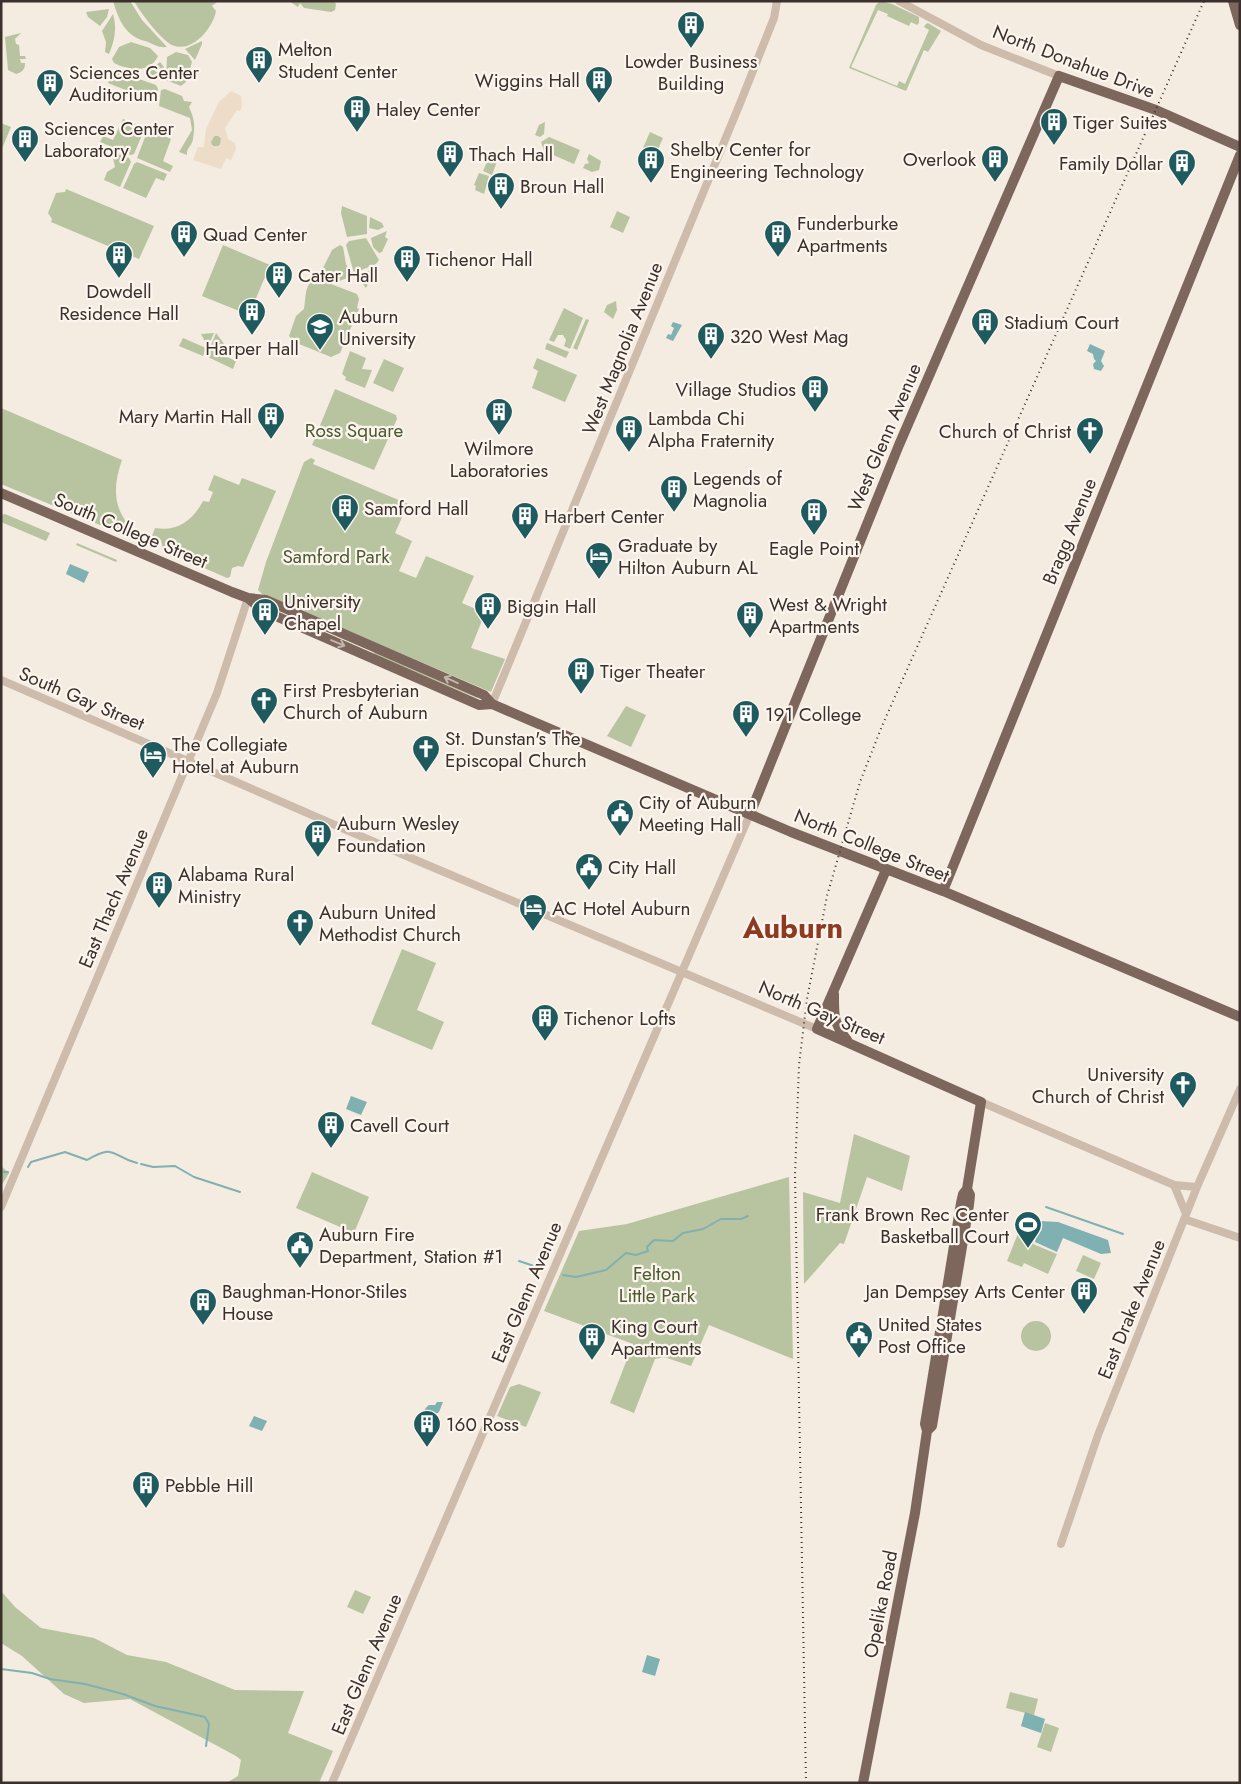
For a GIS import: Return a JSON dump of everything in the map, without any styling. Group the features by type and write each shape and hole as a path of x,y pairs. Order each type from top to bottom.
{"main road":[{"path":"1233,1 1240,25"},
{"name":"North Donahue Drive","path":"1059,76 1156,110 1240,147"},
{"name":"West Glenn Avenue","path":"750,814 899,445 1059,76"},
{"name":"Bragg Avenue","path":"943,892 1240,155"},
{"name":"South College Street","path":"1,493 248,598 266,600 385,651 484,695 492,704"},
{"name":"North College Street","path":"492,704 750,814 943,892 1240,1017"},
{"path":"817,1029 886,870"},
{"path":"834,988 834,1019 847,1041"},
{"name":"North Gay Street","path":"817,1029 981,1102"},
{"name":"Opelika Road","path":"864,1783 915,1513 927,1431 932,1426 945,1351 969,1205 970,1195 967,1189 981,1102"}],"street":[{"name":"West Magnolia Avenue","path":"492,704 741,101 774,18 777,1"},
{"name":"North Donahue Drive","path":"899,1 981,45 1059,76"},
{"name":"East Thach Avenue","path":"1,1207 217,693 248,598"},
{"name":"South Gay Street","path":"1,680 425,864"},
{"name":"East Glenn Avenue","path":"332,1783 750,814"},
{"name":"North Gay Street","path":"425,864 817,1029"},
{"name":"East Drake Avenue","path":"1061,1544 1098,1434 1197,1187 1240,1089"},
{"name":"North Gay Street","path":"981,1102 1174,1184 1197,1187"},
{"path":"1174,1184 1185,1217 1240,1238"}],"green space":[{"path":"113,1 130,1 142,20 167,47 157,46 138,39 128,31 118,15"},
{"path":"134,1 217,2 212,6 216,11 211,25 206,32 194,43 180,47 172,45 157,32"},
{"path":"289,1 334,1 336,4 335,10 331,12 304,8 300,3 298,7"},
{"path":"880,1 892,4 919,17 919,23 917,25 911,22 909,26 878,10 851,67 897,86 899,81 905,84 929,30 924,27 926,24 928,23 941,31 928,52 924,50 906,91 849,68 876,5"},
{"path":"109,9 107,17 100,26 88,17 86,12"},
{"path":"113,14 115,34 109,54 105,52 106,42 102,31"},
{"path":"21,33 15,39 16,44 19,45 20,56 25,56 26,59 20,59 21,63 25,63 24,69 16,74 8,70 5,37"},
{"path":"202,41 202,44 195,60 185,49"},
{"path":"131,42 150,48 158,56 154,62 149,66 138,69 114,63 112,59 119,47"},
{"path":"176,52 188,55 192,62 186,82 181,86 166,80 167,57"},
{"path":"160,62 164,67 163,80 145,74"},
{"path":"118,72 131,76 132,79 137,81 139,79 156,85 158,89 156,102 108,83 113,73"},
{"path":"165,89 182,96 184,101 192,102 189,107 194,130 187,155 179,152 192,130 190,118 159,106 161,90"},
{"path":"123,119 145,128 134,154 131,155 100,142 103,136 113,140"},
{"path":"545,122 544,134 540,137 535,135 539,125"},
{"path":"1,123 11,127 1,151"},
{"path":"148,129 171,139 163,161 173,166 170,172 137,158"},
{"path":"650,132 663,138 656,154 643,148"},
{"path":"216,135 222,141 216,147 210,141"},
{"path":"549,137 580,150 574,164 544,151 541,142"},
{"path":"115,153 129,158 131,162 120,187 104,180 107,172 115,167 113,158"},
{"path":"589,154 601,161 599,170 592,172 583,168 585,164 589,163 587,159"},
{"path":"490,155 498,159 492,175 483,171"},
{"path":"137,162 167,174 164,181 156,178 146,198 123,188 134,164"},
{"path":"479,173 489,176 484,194 475,190 476,186 474,185"},
{"path":"66,189 154,226 139,259 51,222 52,219 48,213 56,193 65,192"},
{"path":"342,206 367,216 367,234 347,237 341,213"},
{"path":"617,211 630,217 623,233 610,227"},
{"path":"370,217 382,223 384,227 378,230 369,228"},
{"path":"387,231 385,237 388,239 382,252 379,253 373,247 371,238"},
{"path":"366,238 379,260 376,264 354,273 346,245 349,241"},
{"path":"223,245 270,265 249,315 202,296"},
{"path":"340,245 343,247 346,264 352,276 337,282 320,274 332,250"},
{"path":"371,269 374,272 366,288 357,277"},
{"path":"315,278 357,294 359,299 357,308 359,309 340,353 331,357 294,342 289,336 296,316 304,309 309,284"},
{"path":"616,301 617,310 613,319 604,312 607,305"},
{"path":"564,308 583,318 570,349 564,346 566,340 563,335 558,335 554,342 549,340"},
{"path":"586,319 589,320 577,350 573,348"},
{"path":"214,333 209,344 207,345 201,334"},
{"path":"216,333 225,346 213,347 211,345"},
{"path":"183,338 206,348 203,356 179,346"},
{"path":"547,343 569,352 566,358 545,349"},
{"path":"244,344 238,358 237,358 230,346"},
{"path":"211,350 236,361 233,369 208,357"},
{"path":"350,351 366,358 362,369 372,370 365,388 345,380 346,377 342,374"},
{"path":"537,358 577,375 565,402 532,388 538,371 533,368"},
{"path":"384,359 404,368 393,392 373,383"},
{"name":"Ross Square","path":"335,389 396,415 397,419 374,470 312,445"},
{"path":"1,408 122,460 117,479 116,497 121,514 133,529 124,535 1,484"},
{"name":"Samford Park","path":"311,458 315,460 313,464 408,504 395,533 412,541 399,571 416,578 426,556 474,576 462,603 485,613 471,648 505,659 491,692 262,594 258,590 266,562 304,462"},
{"path":"214,475 239,485 242,478 276,491 243,567 232,568 230,577 227,578 163,550 161,540 152,536 155,528 163,529 178,526 195,514 203,501 209,502 213,492 208,490"},
{"path":"5,514 50,533 46,541 1,522 1,515"},
{"path":"77,543 117,560 116,562 76,545"},
{"path":"376,652 478,696 477,698 373,654"},
{"path":"626,706 646,715 631,747 607,736"},
{"path":"402,949 436,963 417,1010 444,1022 432,1050 371,1024"},
{"path":"854,1134 910,1156 902,1191 867,1177 844,1244 840,1243 804,1284 803,1192 840,1203"},
{"path":"1,1166 9,1173 1,1186"},
{"path":"312,1172 369,1197 354,1233 296,1208"},
{"name":"Felton Little Park","path":"789,1177 793,1359 709,1325 691,1366 664,1357 655,1359 634,1413 610,1403 633,1344 544,1311 579,1231 627,1224"},
{"name":"Frank Brown Rec Center Basketball Court","path":"1019,1231 1035,1238 1033,1244 1057,1254 1048,1274 1024,1263 1022,1267 1007,1261"},
{"path":"1083,1255 1101,1263 1094,1279 1076,1271"},
{"path":"1036,1321 1047,1325 1051,1336 1047,1347 1036,1351 1025,1347 1021,1336 1025,1325"},
{"path":"519,1384 541,1392 526,1427 497,1416 510,1387"},
{"path":"355,1590 371,1597 363,1614 347,1607"},
{"path":"1,1591 15,1607 41,1628 94,1638 127,1655 166,1662 235,1690 304,1691 288,1733 333,1751 319,1783 228,1782 238,1776 241,1760 130,1699 84,1703 64,1694 22,1656 1,1643"},
{"path":"1010,1692 1038,1699 1034,1715 1006,1708"},
{"path":"1045,1723 1059,1728 1051,1752 1037,1747"}],"shaded area":[{"path":"231,91 241,96 242,106 240,111 237,110 225,128 228,139 235,143 236,149 231,160 226,158 221,169 193,160 198,147 204,147 206,129 219,102","holes":["215,135 221,138 220,144 216,148 212,146 211,142"]},
{"path":"350,421 368,428 362,441 345,434"}],"water":[{"path":"673,322 682,325 673,341 666,338 668,334 671,335 674,328 671,326"},
{"path":"1090,344 1105,351 1101,361 1104,366 1101,371 1094,369 1093,364 1096,361 1093,354 1087,351"},
{"path":"70,564 89,572 84,583 66,574"},
{"path":"351,1096 367,1102 361,1115 346,1109"},
{"path":"1040,1221 1058,1222 1108,1240 1111,1253 1101,1254 1063,1238 1057,1252 1035,1242 1036,1237 1032,1233"},
{"path":"437,1402 443,1402 439,1412 432,1417 431,1425 423,1428 421,1422 423,1412 429,1405 435,1405"},
{"path":"254,1416 267,1421 262,1431 249,1426"},
{"path":"647,1655 660,1659 655,1676 642,1672"},
{"path":"1025,1712 1045,1719 1041,1733 1021,1726"}],"waterway":[{"path":"28,1167 31,1162 65,1152 87,1160 103,1152 113,1152 137,1163"},
{"path":"141,1164 153,1167 175,1166 194,1177 240,1192"},
{"path":"1,1172 8,1172"},
{"path":"1046,1207 1123,1234"},
{"path":"563,1275 576,1277 606,1270 626,1253 636,1255 648,1251 647,1247 654,1240 673,1241 683,1233 703,1229 721,1219 741,1219 748,1216"},
{"path":"519,1261 540,1268"},
{"path":"1,1669 32,1673 50,1679 85,1684 123,1694 155,1706 205,1717 209,1724 206,1746"}],"railway":[{"path":"806,1783 795,1176 799,1065 807,999 827,896 860,782 882,726 1204,1"}],"place":[{"name":"Lowder Business Building","path":"691,49"},
{"name":"Melton Student Center","path":"259,84"},
{"name":"Wiggins Hall","path":"599,104"},
{"name":"Sciences Center Auditorium","path":"50,107"},
{"name":"Haley Center","path":"357,133"},
{"name":"Tiger Suites","path":"1054,146"},
{"name":"Sciences Center Laboratory","path":"25,163"},
{"name":"Thach Hall","path":"450,178"},
{"name":"Overlook","path":"995,183"},
{"name":"Shelby Center for Engineering Technology","path":"651,184"},
{"name":"Family Dollar","path":"1182,187"},
{"name":"Broun Hall","path":"501,210"},
{"name":"Quad Center","path":"184,258"},
{"name":"Funderburke Apartments","path":"778,258"},
{"name":"Dowdell Residence Hall","path":"119,279"},
{"name":"Tichenor Hall","path":"407,283"},
{"name":"Cater Hall","path":"279,299"},
{"name":"Harper Hall","path":"252,336"},
{"name":"Stadium Court","path":"985,346"},
{"name":"Auburn University","path":"320,351"},
{"name":"320 West Mag","path":"711,360"},
{"name":"Village Studios","path":"815,413"},
{"name":"Wilmore Laboratories","path":"499,436"},
{"name":"Mary Martin Hall","path":"271,440"},
{"name":"Lambda Chi Alpha Fraternity","path":"629,453"},
{"name":"Church of Christ","path":"1090,455"},
{"name":"Legends of Magnolia","path":"674,513"},
{"name":"Samford Hall","path":"345,532"},
{"name":"Eagle Point","path":"814,536"},
{"name":"Harbert Center","path":"525,540"},
{"name":"Graduate by Hilton Auburn AL","path":"599,580"},
{"name":"Biggin Hall","path":"488,630"},
{"name":"University Chapel","path":"265,636"},
{"name":"West & Wright Apartments","path":"750,639"},
{"name":"Tiger Theater","path":"581,695"},
{"name":"First Presbyterian Church of Auburn","path":"264,725"},
{"name":"191 College","path":"746,738"},
{"name":"St. Dunstan's The Episcopal Church","path":"426,773"},
{"name":"The Collegiate Hotel at Auburn","path":"153,779"},
{"name":"City of Auburn Meeting Hall","path":"620,837"},
{"name":"Auburn Wesley Foundation","path":"318,858"},
{"name":"City Hall","path":"589,891"},
{"name":"Alabama Rural Ministry","path":"159,909"},
{"name":"AC Hotel Auburn","path":"533,932"},
{"name":"Auburn United Methodist Church","path":"300,947"},
{"name":"Tichenor Lofts","path":"545,1042"},
{"name":"University Church of Christ","path":"1183,1109"},
{"name":"Cavell Court","path":"331,1149"},
{"name":"Frank Brown Rec Center Basketball Court","path":"1028,1249"},
{"name":"Auburn Fire Department, Station #1","path":"300,1269"},
{"name":"Jan Dempsey Arts Center","path":"1084,1315"},
{"name":"Baughman-Honor-Stiles House","path":"203,1326"},
{"name":"United States Post Office","path":"859,1359"},
{"name":"King Court Apartments","path":"592,1361"},
{"name":"160 Ross","path":"427,1448"},
{"name":"Pebble Hill","path":"146,1509"}],"district":[{"name":"Auburn","path":"793,928"}]}
